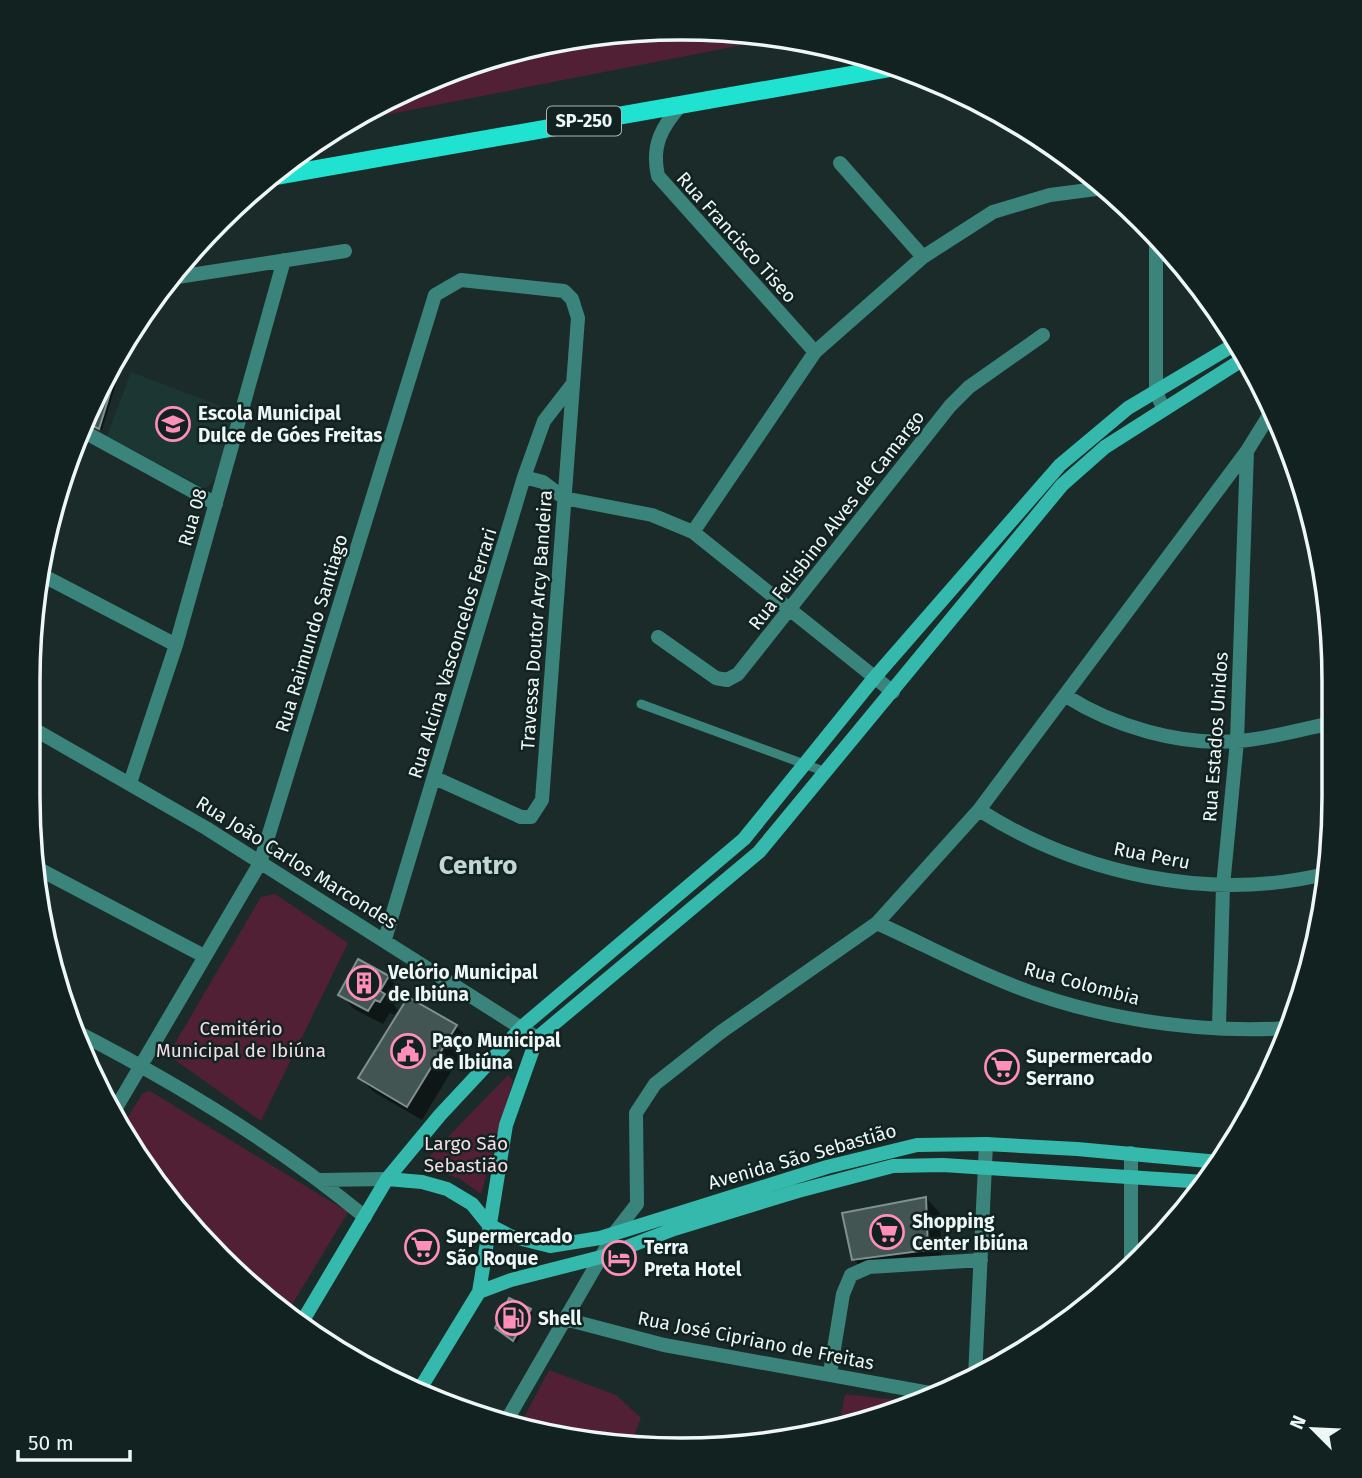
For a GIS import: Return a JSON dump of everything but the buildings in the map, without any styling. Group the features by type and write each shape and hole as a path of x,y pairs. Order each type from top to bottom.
{"main road":[{"name":"SP-250","path":"290,174 876,71"},
{"path":"306,1316 387,1179 440,1115 523,1026 744,839 875,677 1060,465 1105,425 1228,348"},
{"path":"423,1383 480,1292 506,1125 537,1038 759,852 1062,485 1105,447 1237,363"},
{"path":"744,839 759,852"},
{"name":"Avenida São Sebastião","path":"489,1225 510,1236 551,1246 575,1244 827,1167 917,1145 986,1144 1131,1153 1207,1162"},
{"path":"917,1145 918,1165"},
{"name":"Avenida São Sebastião","path":"480,1292 511,1280 601,1257 674,1229 798,1191 893,1166 986,1167 1193,1181"},
{"path":"387,1179 422,1182 447,1189 472,1204 489,1225"}],"street":[{"name":"Rua Francisco Tiseo","path":"682,104 664,124 657,141 654,160 657,176 815,352"},
{"path":"840,163 923,257"},
{"path":"693,532 815,352 923,257 993,212 1051,195 1091,190"},
{"path":"185,276 345,250"},
{"path":"1156,252 1156,393 1163,408"},
{"name":"Rua 08","path":"130,783 176,645 284,260"},
{"name":"Rua Raimundo Santiago","path":"119,1104 260,863 435,295 461,280 552,289 564,291 572,299 578,318"},
{"name":"Travessa Doutor Arcy Bandeira","path":"435,778 521,817 531,817 537,812 542,800 578,318"},
{"name":"Rua Felisbino Alves de Camargo","path":"658,637 716,678 727,680 738,674 950,406 969,387 1043,335"},
{"name":"Rua Alcina Vasconcelos Ferrari","path":"386,939 524,477 544,421 571,386"},
{"path":"511,1415 616,1231 637,1204 636,1113 655,1084 721,1032 877,923 979,810 1247,451 1266,420"},
{"path":"90,435 216,504"},
{"name":"Rua Estados Unidos","path":"1219,1026 1223,886 1237,741 1247,451"},
{"path":"524,477 543,482 564,498 652,514 693,532 893,692"},
{"path":"49,579 176,645"},
{"path":"1066,696 1089,710 1170,736 1237,741 1322,725"},
{"name":"Rua João Carlos Marcondes","path":"40,733 130,783 386,939 523,1026 537,1038"},
{"name":"Rua Peru","path":"979,810 1014,832 1093,863 1176,881 1223,886 1316,876"},
{"path":"45,872 204,956"},
{"name":"Rua Colombia","path":"877,923 1003,982 1045,997 1133,1017 1219,1026 1279,1028"},
{"path":"87,1037 142,1066 320,1180 365,1217"},
{"path":"976,1366 986,1144"},
{"path":"1131,1153 1131,1253"},
{"path":"320,1180 387,1179"},
{"path":"830,1373 843,1294 851,1275 869,1267 981,1260"},
{"name":"Rua José Cipriano de Freitas","path":"565,1319 675,1347 921,1391"}],"lane":[{"path":"641,704 826,772"}],"shaded area":[{"name":"Escola Municipal Dulce de Góes Freitas","path":"131,372 237,412 217,477 205,489 107,436"}],"green space":[{"path":"681,40 746,44 379,116 475,74 556,53 597,46"},
{"name":"Cemitério Municipal de Ibiúna","path":"275,894 348,943 261,1121 168,1055 261,897"},
{"name":"Largo São Sebastião","path":"508,1075 513,1081 481,1194 460,1179 421,1165"},
{"name":"Cemitério Municipal de Ibiúna","path":"150,1091 348,1212 292,1305 228,1250 199,1219 148,1153 127,1119 143,1093"},
{"path":"549,1370 616,1395 641,1418 634,1436 597,1432 524,1418"},
{"path":"845,1394 897,1400 887,1404 841,1417"}],"place":[{"name":"Escola Municipal Dulce de Góes Freitas","path":"173,424"},
{"name":"Velório Municipal de Ibiúna","path":"364,983"},
{"name":"Paço Municipal de Ibiúna","path":"408,1051"},
{"name":"Supermercado Serrano","path":"1002,1067"},
{"name":"Shopping Center Ibiúna","path":"887,1232"},
{"name":"Supermercado São Roque","path":"422,1247"},
{"name":"Terra Preta Hotel","path":"619,1258"},
{"name":"Shell","path":"513,1318"}],"district":[{"name":"Centro","path":"478,865"}]}
